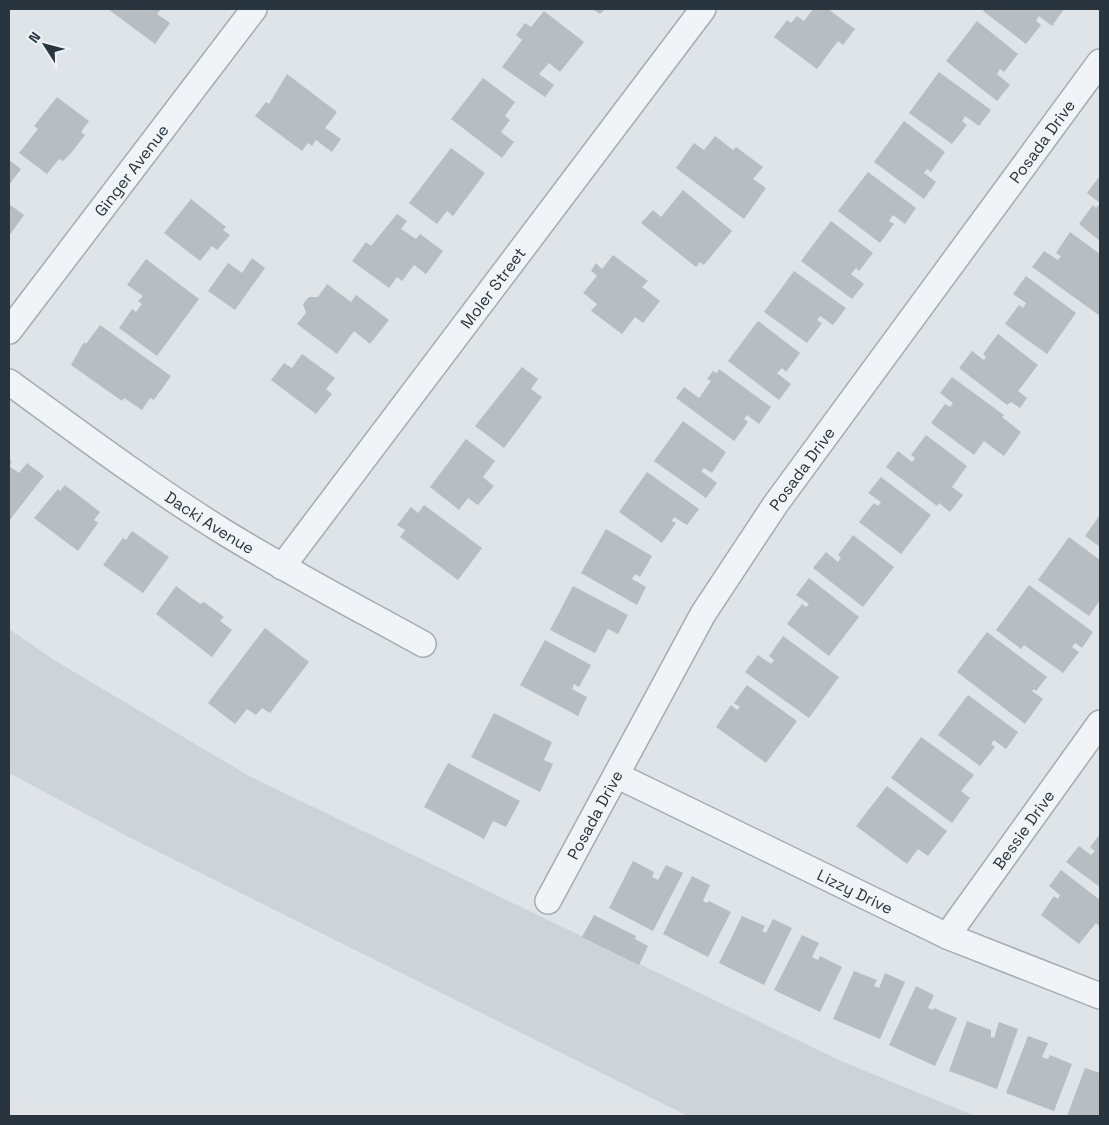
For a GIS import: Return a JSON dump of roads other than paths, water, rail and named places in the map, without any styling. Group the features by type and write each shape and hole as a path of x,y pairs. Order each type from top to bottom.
{"street":[{"name":"Ginger Avenue","path":"9,331 254,9"},
{"name":"Moler Street","path":"282,567 703,9"},
{"name":"Posada Drive","path":"548,902 703,614 775,505 1100,62"},
{"name":"Dacki Avenue","path":"9,382 100,448 222,531 282,567 423,644"},
{"name":"Bessie Drive","path":"947,936 1100,723"},
{"name":"Lizzy Drive","path":"616,775 947,936 1100,996"}]}
